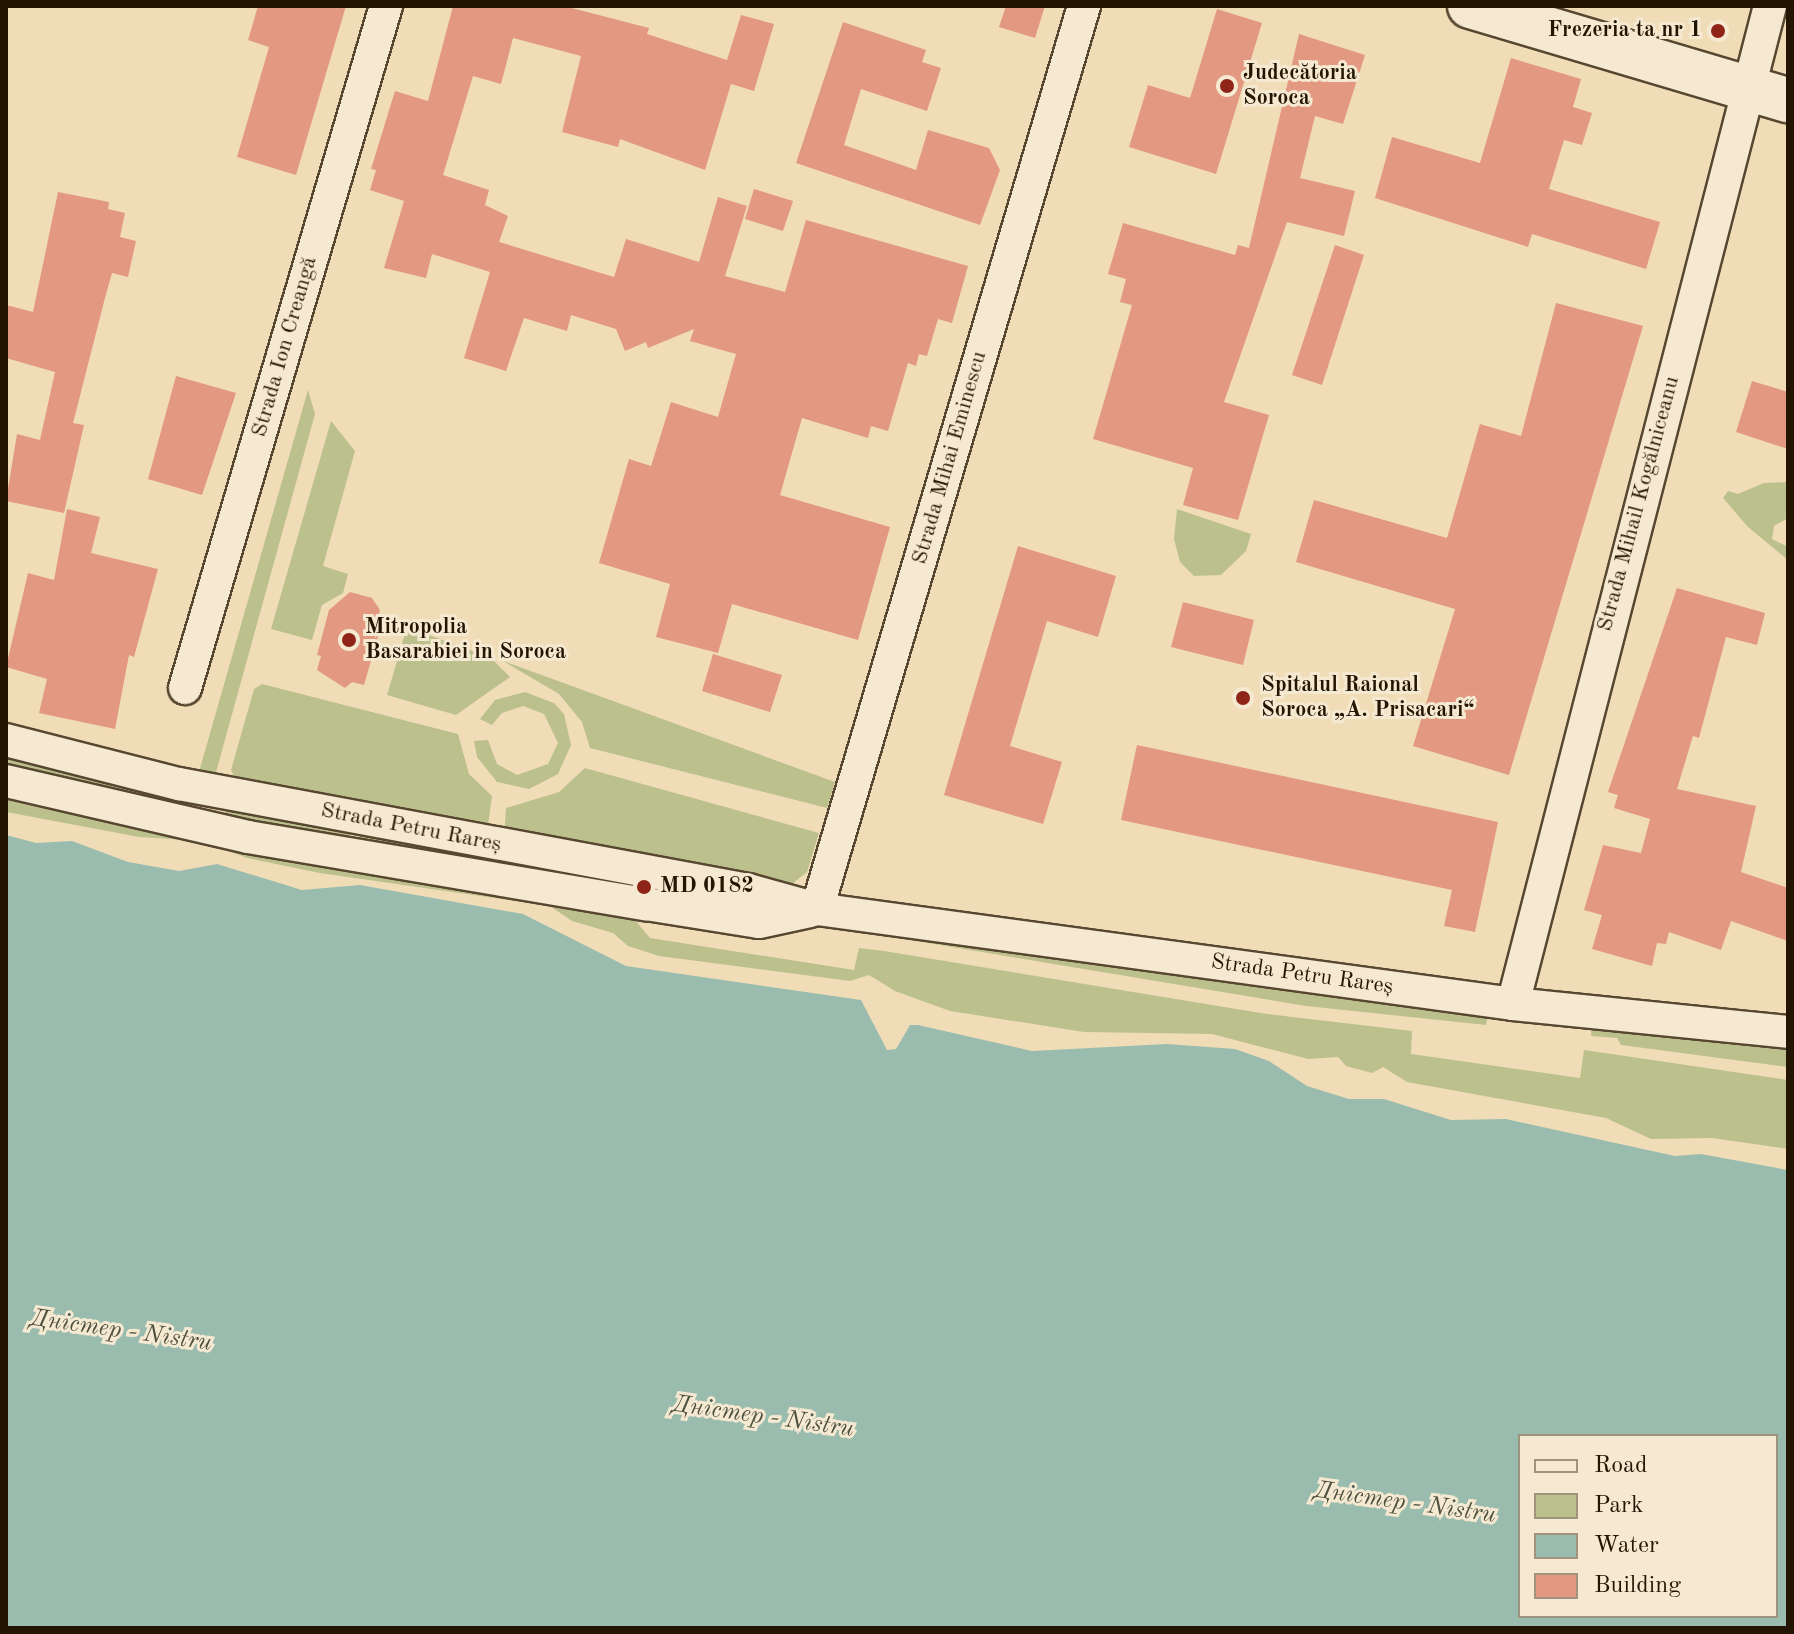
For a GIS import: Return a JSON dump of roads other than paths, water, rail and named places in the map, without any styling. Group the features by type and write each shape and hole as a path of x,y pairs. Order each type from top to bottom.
{"main road":[{"path":"1470,6 1768,94"}],"street":[{"name":"Strada Ion Creangă","path":"185,688 386,6"},
{"name":"Strada Mihai Eminescu","path":"817,909 1084,6"},
{"name":"Strada Mihail Kogălniceanu","path":"1513,1004 1768,94 1770,6"},
{"name":"Strada Petru Rareș","path":"6,740 179,784 748,890 817,909 1513,1004 1788,1032"},
{"name":"Strada Petru Rareș","path":"6,781 248,837 759,922 817,909"}],"water":[{"name":"Дністер - Nistru","path":"6,835 36,843 72,841 128,862 179,871 217,864 302,890 360,885 523,914 626,966 861,1000 887,1050 896,1049 910,1025 1032,1051 1167,1044 1235,1049 1269,1061 1307,1086 1349,1099 1384,1099 1451,1120 1506,1119 1675,1156 1701,1154 1788,1170 1788,1628 6,1628"}],"place":[{"name":"Frezeria ta nr 1","path":"1718,31"},
{"name":"Judecătoria Soroca","path":"1227,86"},
{"name":"Mitropolia Basarabiei in Soroca","path":"349,640"},
{"name":"Spitalul Raional Soroca „A. Prisacari“","path":"1243,698"},
{"name":"MD 0182","path":"644,887"}]}
